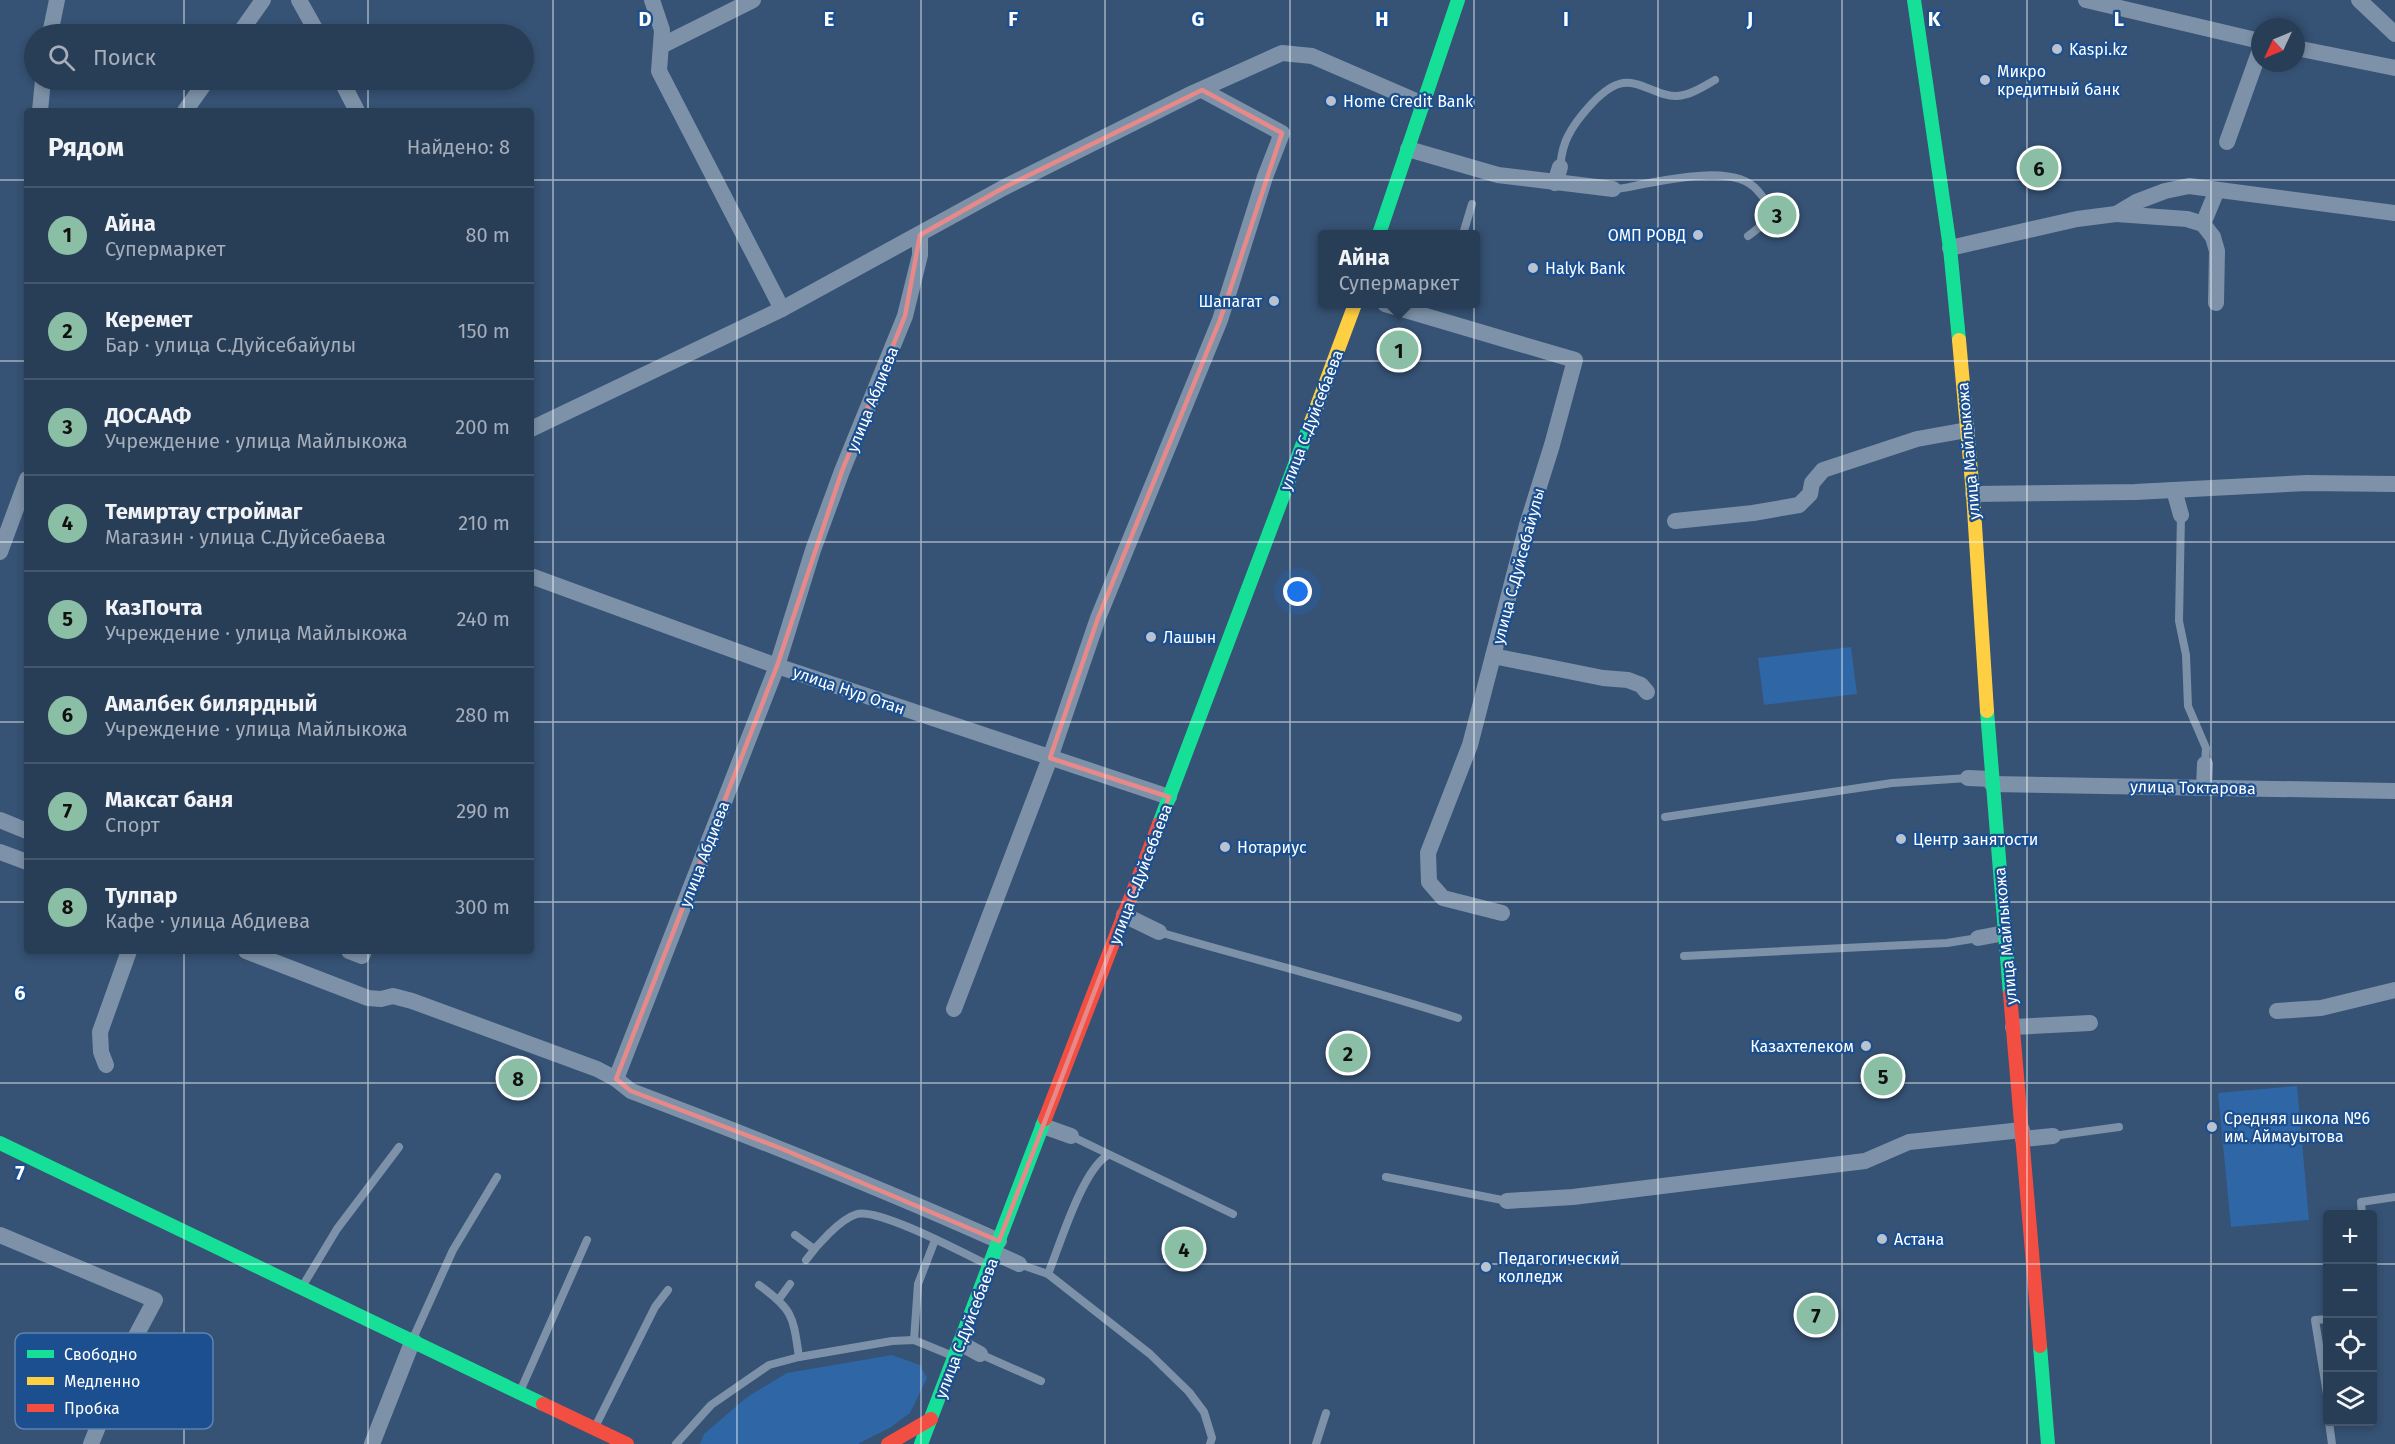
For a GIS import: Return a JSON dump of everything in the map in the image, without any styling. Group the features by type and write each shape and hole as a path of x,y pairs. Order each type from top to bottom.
{"main road":[{"path":"1380,230 1458,0"},
{"name":"улица Майлыкожа","path":"1914,0 1950,248 1973,494 1991,782 2048,1444"},
{"name":"улица С.Дуйсебаева","path":"923,1443 1353,308"},
{"path":"0,1143 627,1444"},
{"path":"888,1444 931,1419"}],"street":[{"path":"52,24 57,0"},
{"path":"246,24 263,0"},
{"path":"299,0 312,24"},
{"path":"652,0 662,30 660,70 782,309"},
{"path":"661,46 753,0"},
{"path":"2086,0 2251,39"},
{"path":"2359,0 2395,34"},
{"path":"2305,50 2395,68"},
{"path":"534,428 782,309 1002,188 1282,53 1312,56 1423,104"},
{"path":"2227,142 2252,72"},
{"path":"40,108 42,90"},
{"path":"187,108 200,90"},
{"path":"346,90 355,108"},
{"path":"954,1009 1050,758 1098,618 1220,320 1265,177 1282,134 1202,90"},
{"path":"1408,149 1498,174 1557,175 1613,189"},
{"path":"2116,214 2136,202 2165,191 2189,186 2395,213"},
{"path":"2204,224 2217,190"},
{"path":"1950,248 2077,219 2116,214 2187,219 2204,224 2213,237 2217,251 2216,303"},
{"name":"улица Абдиева","path":"616,1079 777,666 817,539 905,316 920,255 920,235"},
{"name":"улица С.Дуйсебайулы","path":"1402,308 1575,360 1527,525 1470,745 1428,854 1429,882 1443,898 1503,913"},
{"path":"1675,520 1743,514 1799,505 1810,494 1812,483 1824,470 1917,440 1966,430"},
{"path":"1973,494 2174,490 2307,483 2395,484"},
{"path":"0,552 24,487"},
{"path":"2174,490 2181,515"},
{"name":"улица Нур Отан","path":"534,577 777,666 1169,797"},
{"path":"1493,656 1603,678 1628,680 1641,685 1647,692"},
{"path":"2204,787 2205,764"},
{"name":"улица Токтарова","path":"1968,778 1991,782 2395,791"},
{"path":"0,820 24,830"},
{"path":"0,852 24,861"},
{"path":"1124,915 1159,932"},
{"path":"1978,938 2005,933"},
{"path":"106,1065 101,1052 100,1032 128,954"},
{"path":"254,954 368,998 381,999 393,996 412,1001 597,1069 616,1079 631,1091 891,1193 995,1253 1019,1264"},
{"path":"2277,1011 2321,1008 2395,990"},
{"path":"2013,1027 2090,1023"},
{"path":"1043,1126 1071,1136"},
{"path":"1507,1200 1573,1197 1865,1161 1909,1142 2023,1134 2053,1136"},
{"path":"0,1235 155,1300 137,1333"},
{"path":"372,1444 413,1340"},
{"path":"957,1350 981,1354"},
{"path":"91,1444 97,1429"}],"lane":[{"path":"1557,175 1567,137 1590,105 1619,84 1637,84 1658,93 1679,96 1698,90 1715,80"},
{"path":"1613,189 1719,174 1737,176 1754,186 1766,200 1767,211 1763,225 1748,236"},
{"path":"1464,230 1472,204"},
{"path":"2181,515 2179,621 2186,655 2188,706 2206,748 2205,764"},
{"path":"1665,817 1892,783 1968,778"},
{"path":"1159,932 1244,957 1370,989 1458,1018"},
{"path":"1684,956 1947,943 1978,938"},
{"path":"2053,1136 2119,1127"},
{"path":"1071,1136 1233,1214"},
{"path":"302,1288 337,1229 399,1147"},
{"path":"1048,1274 1087,1177 1099,1160 1108,1155"},
{"path":"413,1340 453,1250 497,1177"},
{"path":"1386,1177 1507,1200"},
{"path":"2362,1210 2361,1202 2395,1197"},
{"path":"806,1260 827,1233 857,1214 879,1215 936,1240 995,1253"},
{"path":"795,1236 814,1250"},
{"path":"520,1393 587,1240"},
{"path":"914,1340 918,1284 936,1240"},
{"path":"1019,1264 1048,1274 1150,1354 1189,1392 1204,1412 1212,1438 1210,1444"},
{"path":"779,1299 790,1284"},
{"path":"759,1285 779,1299 793,1317 799,1357"},
{"path":"595,1429 655,1307 668,1290"},
{"path":"2323,1319 2315,1320 2323,1369"},
{"path":"676,1444 711,1405 769,1365 799,1357 892,1341 914,1340 957,1350"},
{"path":"981,1354 1041,1381"},
{"path":"1316,1444 1326,1413"},
{"path":"2330,1426 2331,1444"}],"highlighted area":[{"path":"1202,90 1282,133 1220,320 1098,618 1050,758 1169,797 999,1241 780,1148 631,1091 616,1079 777,666 842,471 905,316 920,235 1003,188"}],"shaded area":[{"path":"1851,647 1857,694 1764,705 1758,658"},
{"path":"2297,1086 2309,1220 2231,1227 2218,1093"},
{"path":"892,1355 920,1365 927,1378 910,1413 891,1427 858,1444 700,1444 704,1434 747,1397 787,1373"}],"traffic: fast":[{"path":"1380,230 1458,0"},
{"path":"1914,0 1950,248 1959,340"},
{"path":"1159,824 1311,422"},
{"path":"1987,711 2010,994"},
{"path":"921,1444 1045,1119"},
{"path":"0,1143 543,1404"},
{"path":"2040,1346 2048,1444"}],"traffic: slow":[{"path":"1311,422 1354,308"},
{"path":"1959,340 1973,494 1987,711"}],"traffic: jam":[{"path":"1045,1119 1159,824"},
{"path":"2010,994 2040,1346"},
{"path":"543,1404 627,1444"},
{"path":"888,1444 931,1419"}],"place":[{"name":"Kaspi.kz","path":"2057,49"},
{"name":"Микро кредитный банк","path":"1985,80"},
{"name":"Home Credit Bank","path":"1331,101"},
{"name":"Амалбек билярдный","path":"2039,168"},
{"name":"ДОСААФ","path":"1777,215"},
{"name":"ОМП РОВД","path":"1698,235"},
{"name":"Halyk Bank","path":"1533,268"},
{"name":"Шапагат","path":"1274,301"},
{"name":"Айна","path":"1399,350"},
{"name":"Лашын","path":"1151,637"},
{"name":"Центр занятости","path":"1901,839"},
{"name":"Нотариус","path":"1225,847"},
{"name":"Казахтелеком","path":"1866,1046"},
{"name":"Керемет","path":"1348,1053"},
{"name":"КазПочта","path":"1883,1076"},
{"name":"Тулпар","path":"518,1078"},
{"name":"Средняя школа №6 им. Аймауытова","path":"2212,1127"},
{"name":"Астана","path":"1882,1239"},
{"name":"Темиртау строймаг","path":"1184,1249"},
{"name":"Педагогический колледж","path":"1486,1267"},
{"name":"Максат баня","path":"1816,1315"}]}
